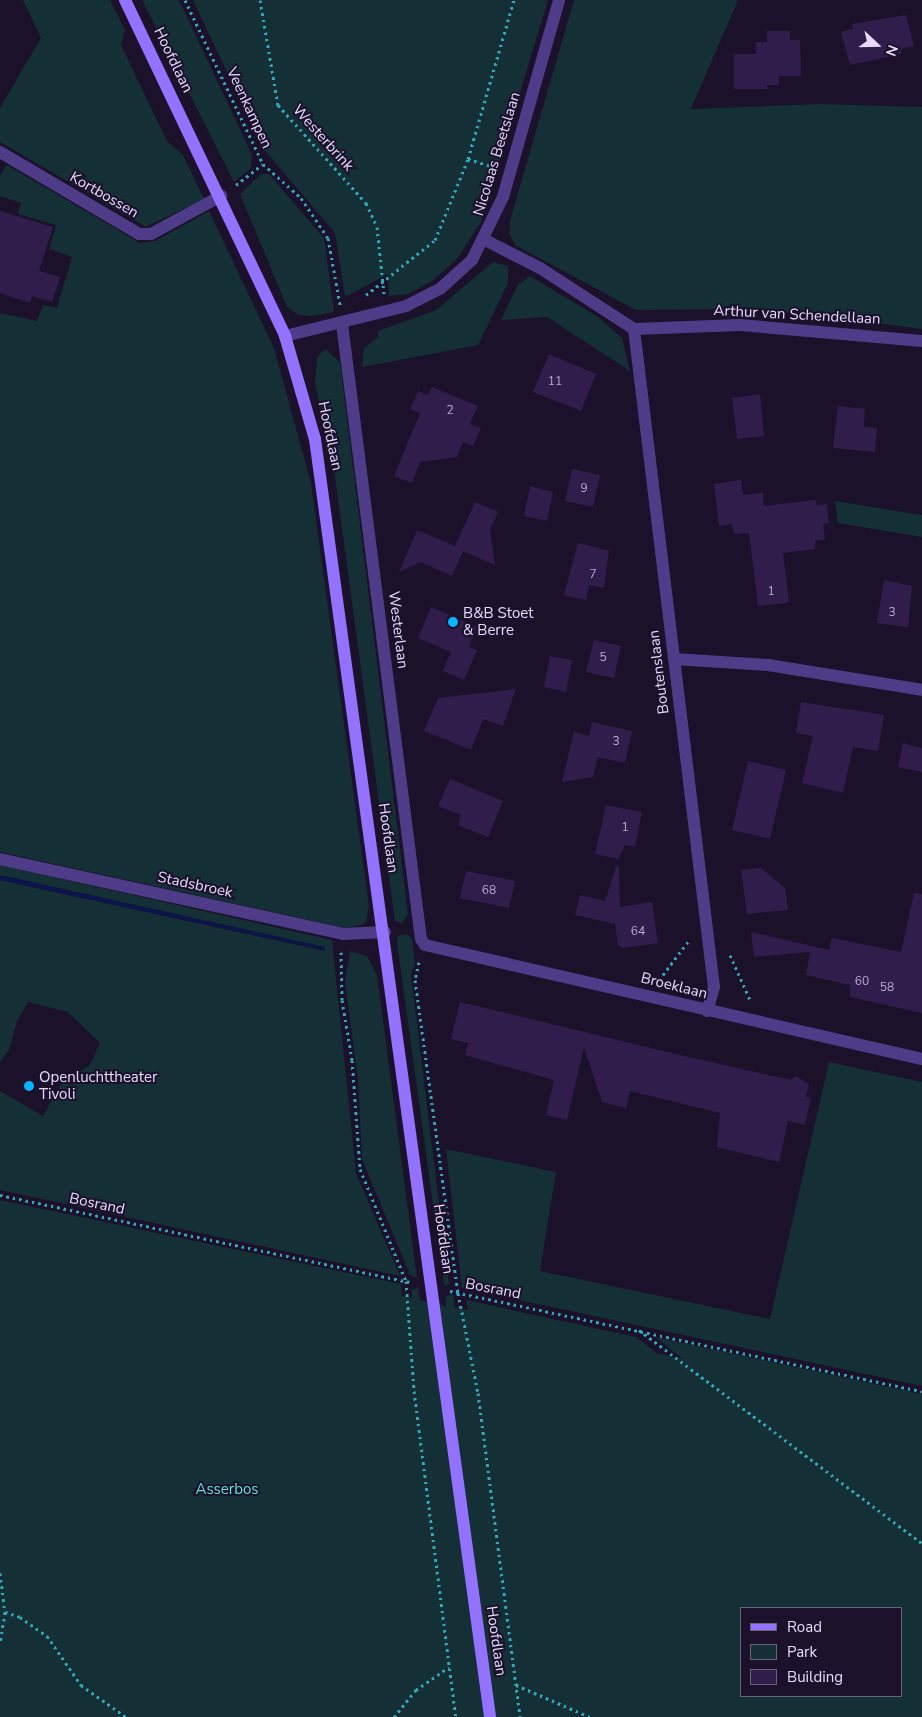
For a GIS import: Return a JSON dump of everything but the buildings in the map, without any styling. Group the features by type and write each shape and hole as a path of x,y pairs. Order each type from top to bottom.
{"street":[{"name":"Hoofdlaan","path":"125,0 221,196 285,336 304,395 323,483 490,1717"},
{"name":"Nicolaas Beetslaan","path":"285,336 388,313 425,298 456,276 485,240 511,172 559,0"},
{"name":"Kortbossen","path":"0,152 139,234 151,234 221,196"},
{"path":"485,240 540,268 634,329"},
{"name":"Westerlaan","path":"342,324 421,939"},
{"name":"Arthur van Schendellaan","path":"634,329 740,326 922,341"},
{"name":"Boutenslaan","path":"634,329 714,987 707,1011"},
{"path":"674,659 768,665 922,690"},
{"name":"Stadsbroek","path":"0,859 343,934 385,932"},
{"name":"Broeklaan","path":"421,939 431,949 922,1059"}],"path":[{"name":"Veenkampen","path":"185,0 263,164 297,193 328,238 342,324"},
{"name":"Westerbrink","path":"260,0 278,105 366,203 377,227 383,284 435,240 468,159"},
{"path":"511,172 468,159 514,0"},
{"path":"221,196 263,164"},
{"path":"647,996 705,919"},
{"path":"343,934 342,1000 352,1060 357,1155 362,1178 406,1281 414,1391 456,1717"},
{"name":"Hoofdlaan","path":"421,939 415,980 458,1293 478,1393 520,1717"},
{"path":"729,952 761,1024"},
{"name":"Bosrand","path":"0,1195 458,1293 638,1329 922,1391"},
{"path":"638,1329 922,1543"},
{"path":"0,1573 5,1612 0,1645"},
{"path":"5,1612 20,1617 47,1636 81,1685 126,1717"},
{"path":"394,1717 416,1690 449,1667"},
{"path":"516,1685 590,1717"}],"green space":[{"path":"23,0 110,0 125,30 121,45 167,141 183,155 204,199 146,227 0,142 0,108 41,38"},
{"path":"142,0 179,0 252,155 251,168 234,182"},
{"path":"193,0 548,0 481,222 457,259 432,281 408,294 389,296 388,274 345,297 335,233 262,147"},
{"path":"574,0 738,0 691,109 819,104 922,107 922,329 799,313 738,309 636,310 515,245 510,235 510,221"},
{"path":"7,165 140,243 155,241 209,211 274,348 311,483 369,906 366,922 361,925 346,928 0,852 0,313 37,321 43,305 57,308 72,257 49,249 56,225 18,214 21,203 0,196 0,176"},
{"path":"261,174 269,174 324,238 334,312 311,316 299,315 287,307 240,194"},
{"path":"493,262 508,266 508,283 478,345 362,367 364,348 378,337 378,331 436,310"},
{"path":"530,276 598,317 622,338 630,371 547,317 501,320 518,285"},
{"path":"325,349 340,362 408,914 402,923 395,921 334,469 315,383 317,357"},
{"path":"835,501 922,515 922,537 838,523"},
{"path":"0,865 332,940 356,1173 400,1276 0,1190 0,1091 43,1116 62,1083 90,1065 100,1043 68,1012 28,1002 17,1021 9,1050 0,1062 0,880 325,951 324,947 0,875"},
{"path":"406,934 412,938 415,963 411,975 449,1285 444,1285 397,942 398,936"},
{"path":"350,951 367,956 377,975 417,1278 410,1275 362,1159 358,1079 345,983"},
{"path":"829,1062 922,1082 922,1386 462,1288 446,1149 556,1172 540,1271 770,1319"},
{"name":"Asserbos","path":"0,1200 401,1284 402,1296 412,1298 412,1290 418,1287 420,1300 446,1306 446,1296 453,1294 455,1308 468,1310 466,1300 636,1337 657,1353 683,1359 655,1337 922,1394 922,1717 0,1717"}],"shaded area":[{"path":"0,875 325,947 325,950 0,880"}],"place":[{"name":"B&B Stoet & Berre","path":"453,622"},
{"name":"Openluchttheater Tivoli","path":"29,1086"}]}
